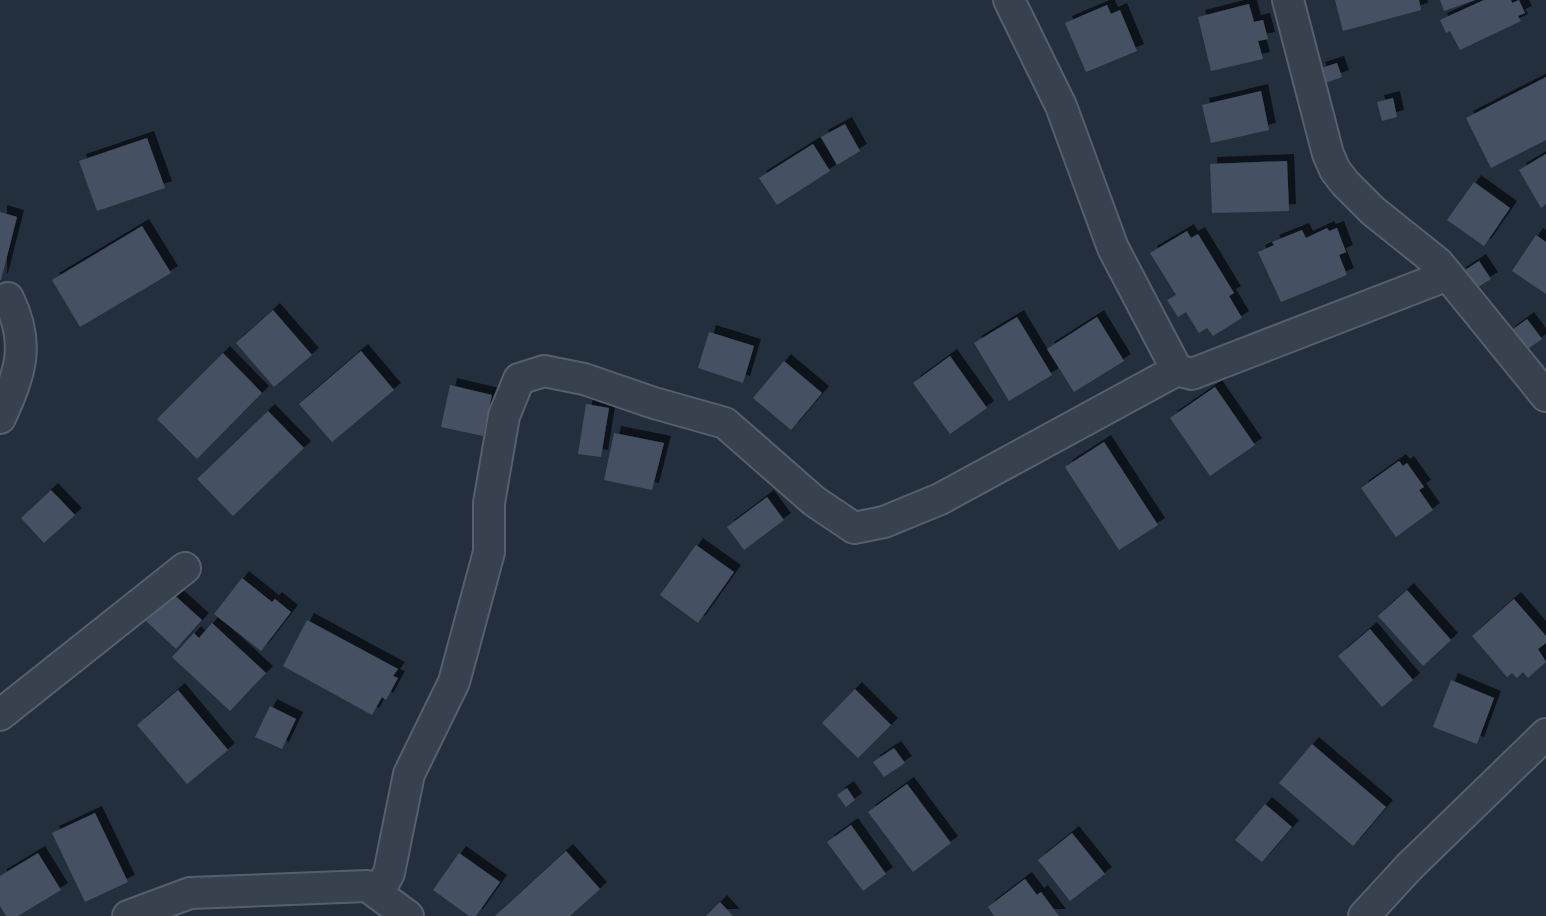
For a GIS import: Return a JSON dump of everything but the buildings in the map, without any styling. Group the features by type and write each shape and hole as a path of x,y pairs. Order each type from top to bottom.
{"street":[{"path":"1009,0 1061,106 1113,248 1177,370"},
{"path":"1288,0 1328,154 1335,170 1373,211 1438,263 1546,396"},
{"path":"378,893 389,873 409,774 454,682 489,552 489,503 504,416 519,379 544,371 584,379 725,423 814,501 854,528 884,522 940,499 1177,370 1192,374 1448,275"},
{"path":"0,418 15,385 20,358 20,325 8,298"},
{"path":"0,715 185,568"},
{"path":"1364,916 1409,867 1546,734"},
{"path":"128,916 190,893 367,886 408,916"}]}
